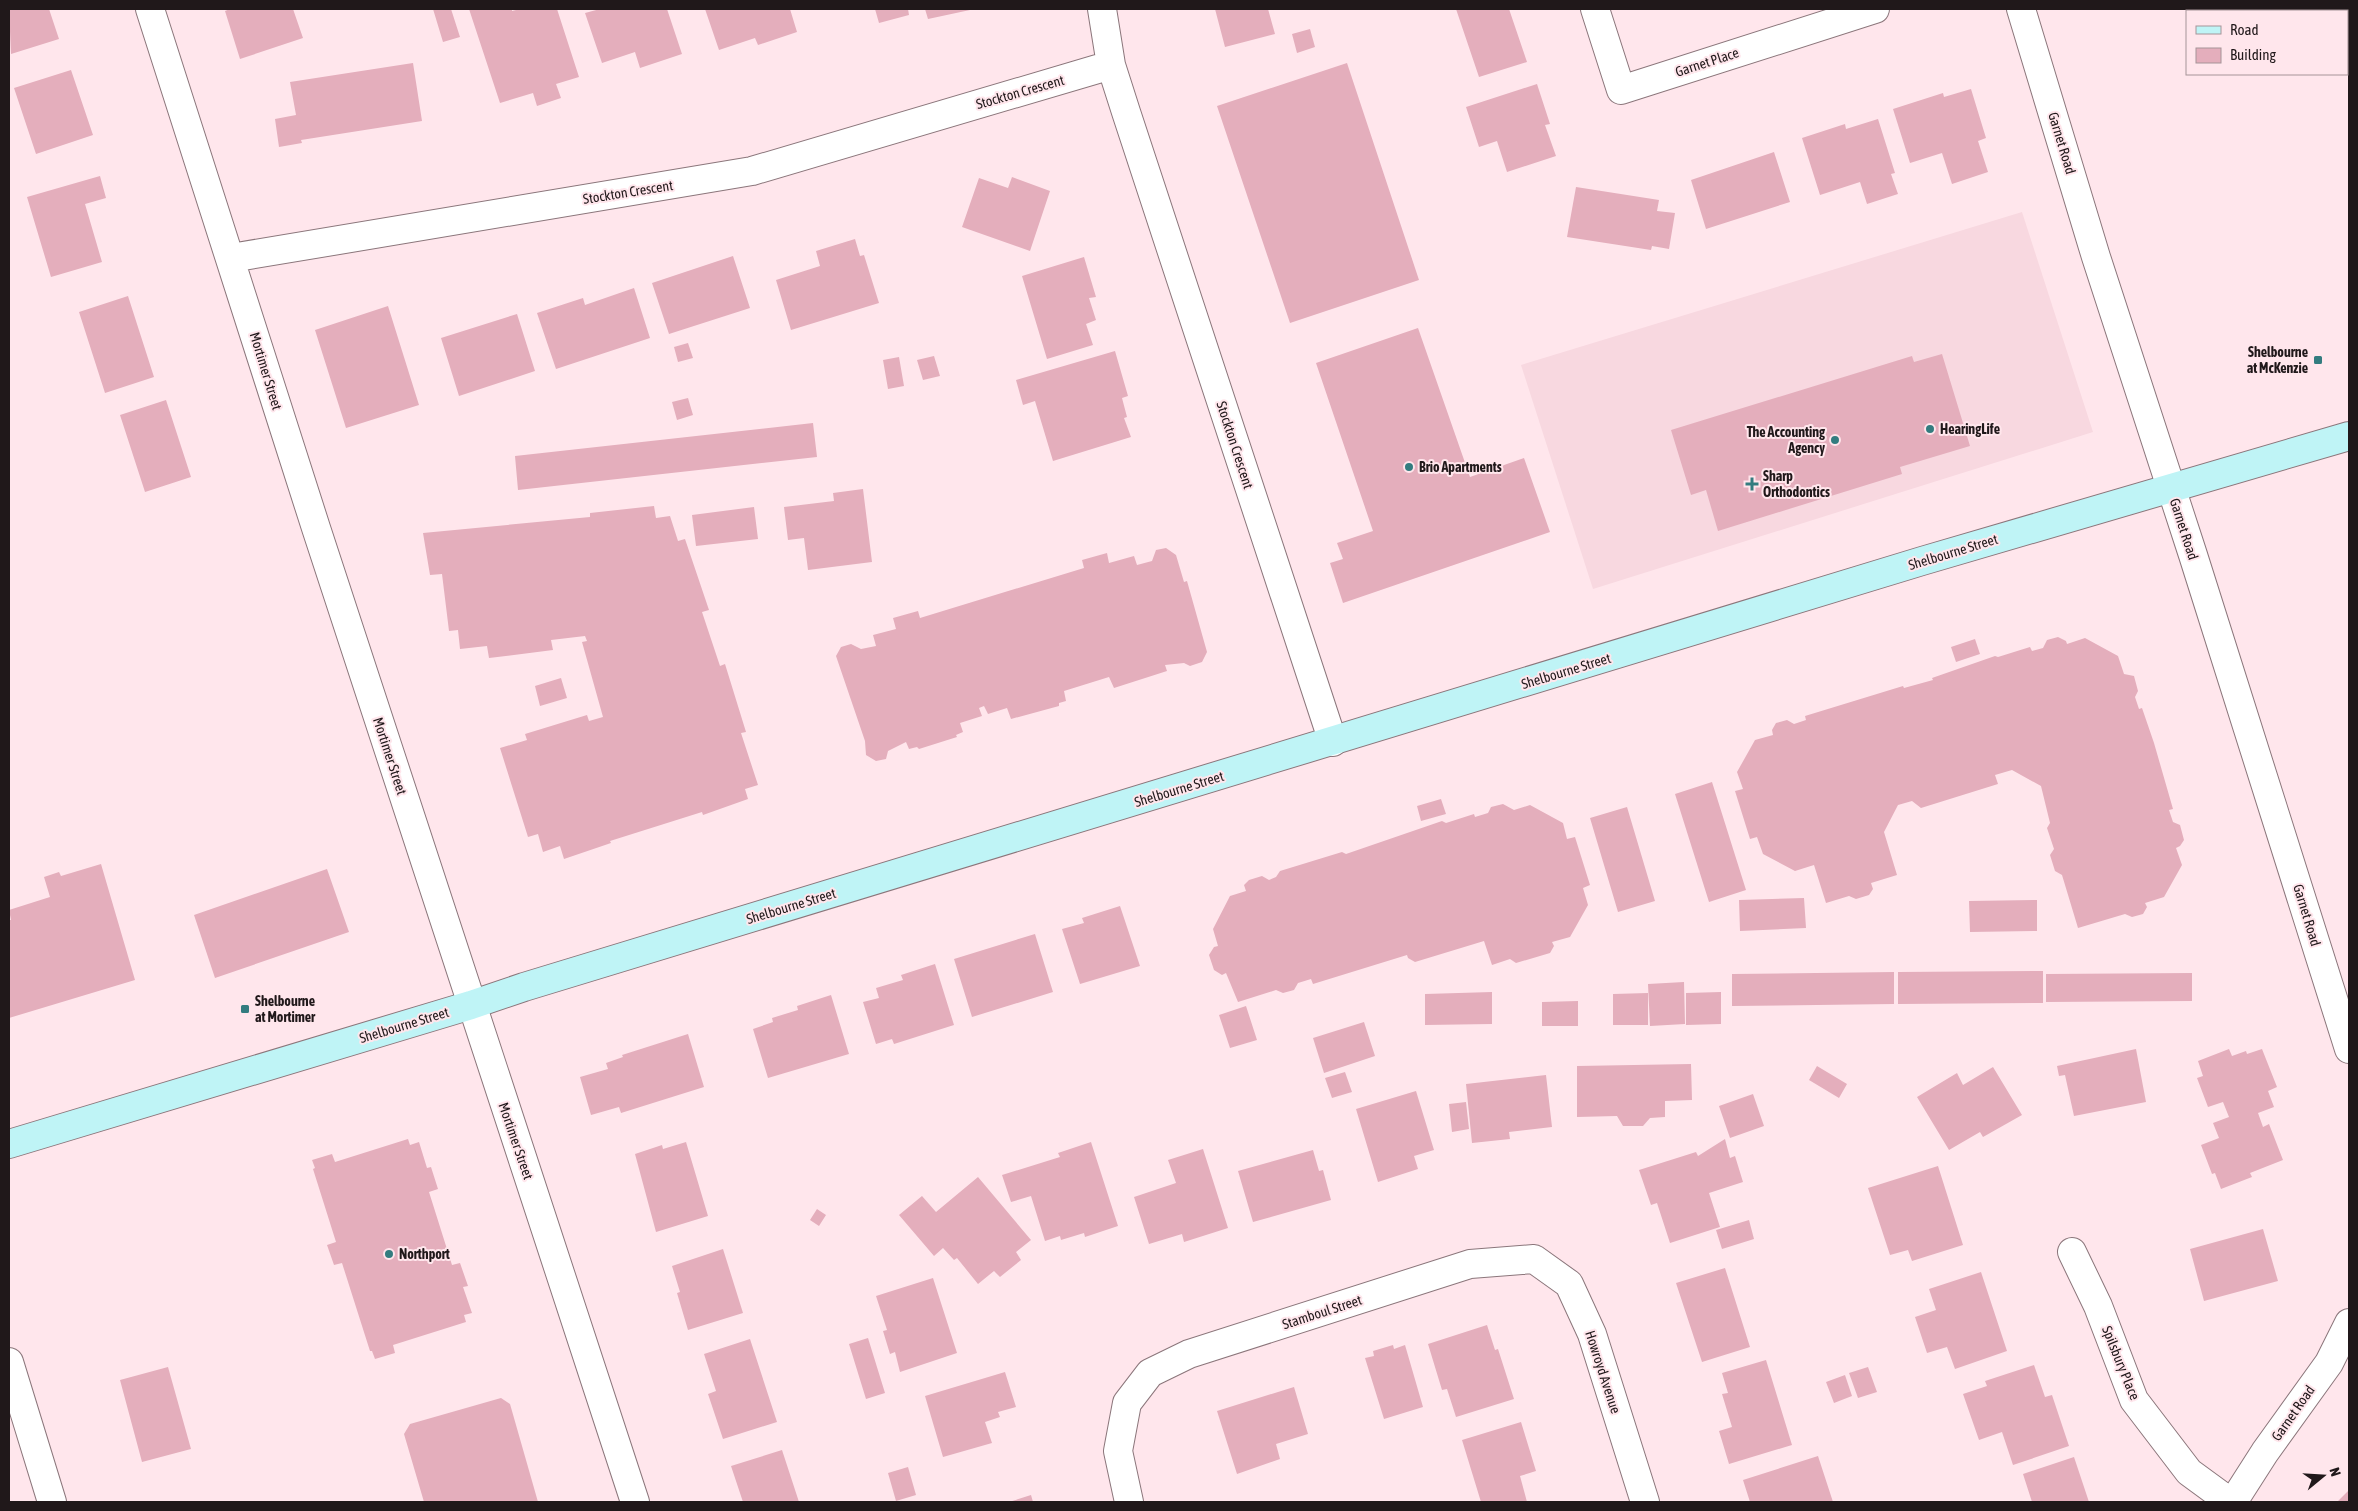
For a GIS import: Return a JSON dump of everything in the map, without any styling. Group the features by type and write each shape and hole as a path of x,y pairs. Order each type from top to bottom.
{"main road":[{"name":"Shelbourne Street","path":"9,1144 471,1005 1913,564 2349,436"}],"street":[{"name":"Mortimer Street","path":"150,9 313,519 635,1502"},
{"path":"1102,9 1111,65"},
{"name":"Garnet Place","path":"1595,9 1621,90 1875,9"},
{"name":"Garnet Road","path":"2021,9 2096,258 2349,1048"},
{"name":"Stockton Crescent","path":"231,258 752,171 1111,65 1333,742"},
{"name":"Spilsbury Place","path":"2072,1252 2098,1306 2134,1400 2189,1472 2232,1502"},
{"name":"Stamboul Street","path":"1129,1502 1118,1451 1127,1403 1150,1373 1189,1354 1470,1264 1534,1259"},
{"name":"Howroyd Avenue","path":"1534,1259 1569,1284 1592,1334 1645,1502"},
{"name":"Garnet Road","path":"2232,1502 2329,1362 2349,1323"},
{"path":"9,1362 52,1502"}],"shaded area":[{"path":"2022,212 2093,432 1593,589 1521,365"}],"building":[{"path":"9,9 49,9 59,39 11,54"},
{"path":"230,9 293,9 303,38 240,59 225,11"},
{"path":"433,9 451,9 460,37 443,42"},
{"path":"469,9 512,9 512,11 520,9 557,9 579,77 556,84 561,98 537,106 533,93 500,103"},
{"path":"600,9 667,9 682,54 640,68 635,52 602,63 585,13"},
{"path":"705,9 790,9 797,32 758,45 755,38 719,50"},
{"path":"875,9 908,9 909,15 879,23"},
{"path":"925,9 970,9 970,10 928,19"},
{"path":"1215,9 1268,9 1275,34 1225,47"},
{"path":"1456,9 1509,9 1527,62 1479,77"},
{"path":"1310,29 1315,47 1297,53 1292,34"},
{"path":"413,63 422,121 301,140 302,143 279,147 275,119 296,115 290,82"},
{"path":"1347,63 1419,280 1290,323 1217,106"},
{"path":"71,70 93,135 36,154 14,88"},
{"path":"1537,84 1550,124 1545,125 1556,156 1507,172 1497,141 1479,147 1466,107"},
{"path":"1971,89 1986,138 1978,141 1988,172 1952,184 1942,153 1910,163 1893,109 1943,93 1944,97"},
{"path":"1878,119 1895,173 1891,174 1898,194 1867,204 1860,182 1820,195 1802,138 1845,124 1846,129"},
{"path":"1774,152 1790,202 1706,229 1691,180"},
{"path":"100,176 106,198 85,204 102,262 51,277 27,197"},
{"path":"1012,177 1050,191 1030,251 962,227 979,178 1008,188"},
{"path":"1576,187 1659,200 1657,211 1675,213 1669,249 1652,246 1651,250 1567,237"},
{"path":"855,239 860,256 864,255 879,303 791,330 776,280 820,266 816,251"},
{"path":"733,256 750,308 669,334 652,283"},
{"path":"1084,257 1096,297 1089,298 1096,320 1086,324 1093,345 1047,359 1022,276"},
{"path":"634,288 650,338 556,369 537,313 583,298 585,305"},
{"path":"128,296 154,377 105,393 79,312"},
{"path":"388,306 419,405 346,428 315,330"},
{"path":"517,314 535,371 459,396 441,338"},
{"name":"Brio Apartments","path":"1418,328 1470,477 1524,458 1550,532 1343,603 1330,563 1343,559 1337,543 1373,531 1316,363"},
{"path":"688,343 693,358 678,362 674,347"},
{"path":"1115,351 1128,396 1122,398 1127,417 1124,418 1131,437 1053,461 1035,401 1023,405 1016,380"},
{"path":"1942,354 1970,446 1900,467 1902,474 1718,531 1706,490 1691,495 1671,430 1912,356 1914,362"},
{"path":"934,356 940,376 923,380 917,360"},
{"path":"899,357 904,386 888,389 883,360"},
{"path":"688,398 693,415 677,420 672,402"},
{"path":"166,400 191,477 145,492 120,415"},
{"path":"813,423 817,457 518,490 515,456"},
{"path":"863,489 872,562 808,570 804,538 788,540 784,507 834,501 833,493"},
{"path":"654,506 656,518 670,516 678,541 685,539 709,610 702,612 720,666 725,664 746,732 741,733 758,785 745,789 748,799 703,815 702,812 610,841 611,843 564,859 560,846 543,852 538,834 528,837 500,748 527,740 525,734 587,715 589,721 603,717 582,642 587,641 585,636 551,640 553,650 489,658 487,646 460,649 458,630 449,631 442,574 430,575 423,533 590,517 590,513"},
{"path":"754,507 758,539 696,546 692,515"},
{"path":"1166,548 1176,555 1184,582 1187,581 1207,652 1202,662 1190,666 1184,663 1165,665 1167,671 1114,688 1109,677 1064,691 1066,701 1059,703 1059,706 1011,719 1007,708 988,714 984,706 979,708 982,716 960,723 963,732 956,735 957,737 919,749 917,747 909,749 906,742 888,751 886,759 876,761 866,755 865,741 836,656 841,647 851,644 861,649 876,646 873,635 896,629 893,618 918,611 920,618 1084,568 1082,560 1107,553 1109,563 1134,556 1137,565 1152,561 1156,550"},
{"path":"2058,637 2066,641 2067,644 2085,638 2118,656 2124,674 2134,676 2138,691 2135,697 2139,709 2142,708 2154,743 2173,809 2169,810 2173,822 2180,825 2184,840 2176,848 2182,865 2164,897 2145,903 2147,907 2143,914 2132,917 2125,914 2078,928 2062,875 2055,871 2050,855 2054,849 2047,828 2050,823 2041,786 2012,770 1995,775 1998,784 1921,808 1912,801 1898,805 1884,832 1897,875 1871,883 1873,889 1869,895 1856,899 1849,896 1826,903 1814,865 1795,871 1763,854 1757,837 1750,839 1735,791 1743,789 1737,772 1755,740 1773,735 1772,730 1776,723 1787,720 1794,724 1806,720 1805,716 1903,686 1904,688 1933,680 1932,678 1995,656 1998,657 2030,647 2032,651 2043,648 2047,640"},
{"path":"1975,639 1980,654 1956,662 1951,647"},
{"path":"561,678 567,698 540,706 535,686"},
{"path":"1712,782 1746,890 1709,902 1675,794"},
{"path":"1441,799 1446,814 1421,821 1417,806"},
{"path":"1503,804 1514,810 1530,805 1563,823 1567,839 1575,837 1590,885 1583,888 1588,905 1570,937 1552,942 1554,946 1550,953 1516,963 1510,959 1492,965 1484,941 1415,962 1408,958 1407,955 1313,984 1311,979 1298,983 1294,990 1283,993 1276,990 1238,1002 1226,973 1222,975 1214,970 1209,955 1214,947 1218,946 1213,929 1230,896 1246,891 1244,885 1249,880 1262,876 1269,880 1276,877 1280,871 1342,852 1346,854 1442,821 1446,823 1474,814 1475,817 1488,813 1491,807"},
{"path":"1627,807 1655,901 1618,912 1590,818"},
{"path":"101,864 135,980 9,1018 9,920 11,920 9,910 50,897 44,877 59,872 61,876"},
{"path":"327,869 349,932 215,978 194,915"},
{"path":"1804,898 1806,928 1740,931 1739,900"},
{"path":"2037,900 2037,931 1970,932 1969,901"},
{"path":"1120,906 1140,966 1080,984 1062,929 1084,923 1082,918"},
{"path":"1035,934 1053,992 972,1017 954,959"},
{"path":"935,964 954,1025 894,1044 892,1039 876,1044 863,1002 879,998 876,988 903,980 901,975"},
{"path":"2043,971 2043,1003 1898,1004 1898,972"},
{"path":"1894,972 1894,1004 1732,1006 1732,974"},
{"path":"2192,973 2192,1001 2046,1002 2046,974"},
{"path":"1684,982 1685,1024 1650,1026 1648,984"},
{"path":"1492,992 1492,1024 1425,1025 1425,994"},
{"path":"1721,992 1721,1024 1686,1025 1686,993"},
{"path":"1648,993 1648,1025 1613,1025 1613,994"},
{"path":"831,995 849,1054 768,1078 753,1029 773,1022 772,1018 798,1010 797,1006"},
{"path":"1578,1001 1578,1026 1542,1026 1542,1002"},
{"path":"1246,1006 1257,1040 1230,1048 1219,1015"},
{"path":"1364,1022 1375,1056 1324,1073 1313,1038"},
{"path":"688,1034 704,1087 621,1113 619,1107 591,1115 580,1077 608,1069 606,1063 623,1057 622,1055"},
{"path":"2136,1049 2146,1102 2074,1116 2065,1075 2059,1076 2057,1066"},
{"path":"2229,1049 2232,1056 2246,1051 2247,1054 2262,1049 2277,1087 2268,1091 2274,1107 2258,1113 2263,1127 2269,1124 2283,1160 2250,1173 2252,1177 2221,1189 2215,1173 2212,1174 2201,1145 2219,1138 2213,1123 2229,1117 2223,1102 2208,1107 2197,1078 2203,1076 2198,1061"},
{"path":"1691,1064 1692,1100 1665,1101 1665,1117 1650,1118 1643,1126 1623,1126 1617,1116 1577,1117 1577,1066"},
{"path":"1817,1066 1847,1084 1839,1098 1809,1080"},
{"path":"1993,1067 2022,1115 1983,1137 1980,1132 1949,1150 1917,1097 1957,1073 1963,1085"},
{"path":"1345,1072 1352,1092 1332,1098 1325,1078"},
{"path":"1546,1075 1552,1127 1509,1132 1510,1139 1472,1143 1466,1084"},
{"path":"1416,1091 1434,1150 1414,1156 1418,1169 1378,1182 1356,1109"},
{"path":"1753,1094 1764,1126 1730,1138 1719,1106"},
{"path":"1466,1102 1469,1129 1452,1132 1449,1104"},
{"name":"Northport","path":"408,1139 410,1145 419,1142 427,1168 431,1167 438,1189 429,1192 452,1265 460,1263 468,1286 463,1287 472,1313 464,1315 466,1322 393,1345 395,1353 375,1359 372,1351 370,1351 342,1263 334,1265 327,1245 336,1242 313,1169 315,1168 312,1160 332,1154 335,1162"},
{"path":"1725,1139 1730,1158 1735,1156 1743,1182 1709,1193 1720,1227 1670,1243 1657,1203 1651,1205 1639,1170 1696,1152 1698,1156"},
{"path":"686,1142 708,1216 656,1232 635,1154 662,1145 663,1149"},
{"path":"1091,1142 1118,1226 1085,1237 1084,1233 1061,1240 1060,1236 1045,1241 1031,1196 1011,1202 1002,1175 1060,1157 1058,1153"},
{"path":"1203,1149 1228,1228 1184,1242 1182,1234 1149,1244 1134,1197 1176,1183 1168,1160"},
{"path":"1313,1150 1319,1171 1323,1170 1331,1200 1253,1222 1238,1171"},
{"path":"1938,1166 1963,1245 1912,1261 1908,1250 1890,1255 1868,1188"},
{"path":"978,1177 1031,1240 1016,1252 1021,1260 1000,1277 994,1271 978,1284 957,1258 954,1260 943,1248 934,1256 899,1215 922,1196 936,1212"},
{"path":"817,1209 826,1215 819,1226 810,1220"},
{"path":"1749,1220 1754,1239 1722,1249 1716,1230"},
{"path":"2263,1229 2278,1281 2204,1301 2190,1249"},
{"path":"723,1249 743,1313 688,1330 677,1293 680,1292 672,1266"},
{"path":"1725,1268 1750,1347 1702,1362 1676,1283"},
{"path":"1981,1272 2007,1351 1955,1369 1947,1347 1927,1353 1915,1317 1936,1310 1929,1289"},
{"path":"933,1278 957,1353 900,1372 895,1352 890,1354 883,1331 887,1330 876,1296"},
{"path":"1487,1325 1495,1350 1498,1349 1514,1399 1456,1417 1447,1389 1442,1390 1428,1344"},
{"path":"868,1338 885,1393 866,1399 849,1344"},
{"path":"750,1339 777,1422 723,1439 708,1394 716,1391 704,1354"},
{"path":"1393,1345 1394,1349 1405,1345 1423,1407 1384,1419 1365,1358 1374,1356 1373,1351"},
{"path":"1766,1360 1792,1445 1729,1464 1719,1431 1732,1427 1722,1394 1728,1393 1722,1373"},
{"path":"2034,1365 2045,1397 2052,1395 2069,1446 2013,1465 2002,1432 1979,1440 1963,1394 1987,1386 1985,1381"},
{"path":"168,1367 191,1449 142,1462 120,1380"},
{"path":"1868,1367 1877,1392 1858,1398 1849,1373"},
{"path":"1005,1372 1016,1407 998,1412 1000,1417 985,1422 992,1443 943,1457 925,1396"},
{"path":"1845,1375 1852,1396 1834,1403 1826,1382"},
{"path":"1294,1387 1308,1434 1276,1444 1280,1459 1237,1474 1217,1411"},
{"path":"501,1398 510,1404 538,1502 424,1502 404,1434 410,1424"},
{"path":"1521,1422 1536,1471 1520,1476 1527,1502 1481,1502 1462,1440"},
{"path":"782,1450 799,1502 743,1502 731,1466"},
{"path":"1818,1456 1833,1502 1750,1502 1743,1480"},
{"path":"2074,1457 2089,1502 2032,1502 2023,1474"},
{"path":"908,1467 916,1495 896,1501 888,1473"},
{"path":"2349,1490 2349,1502 2337,1502"},
{"path":"1031,1495 1033,1502 1009,1502"}],"place":[{"name":"Shelbourne at McKenzie","path":"2318,360"},
{"name":"HearingLife","path":"1930,429"},
{"name":"The Accounting Agency","path":"1835,440"},
{"name":"Brio Apartments","path":"1409,467"},
{"name":"Sharp Orthodontics","path":"1752,484"},
{"name":"Shelbourne at Mortimer","path":"245,1009"},
{"name":"Northport","path":"389,1254"}]}
